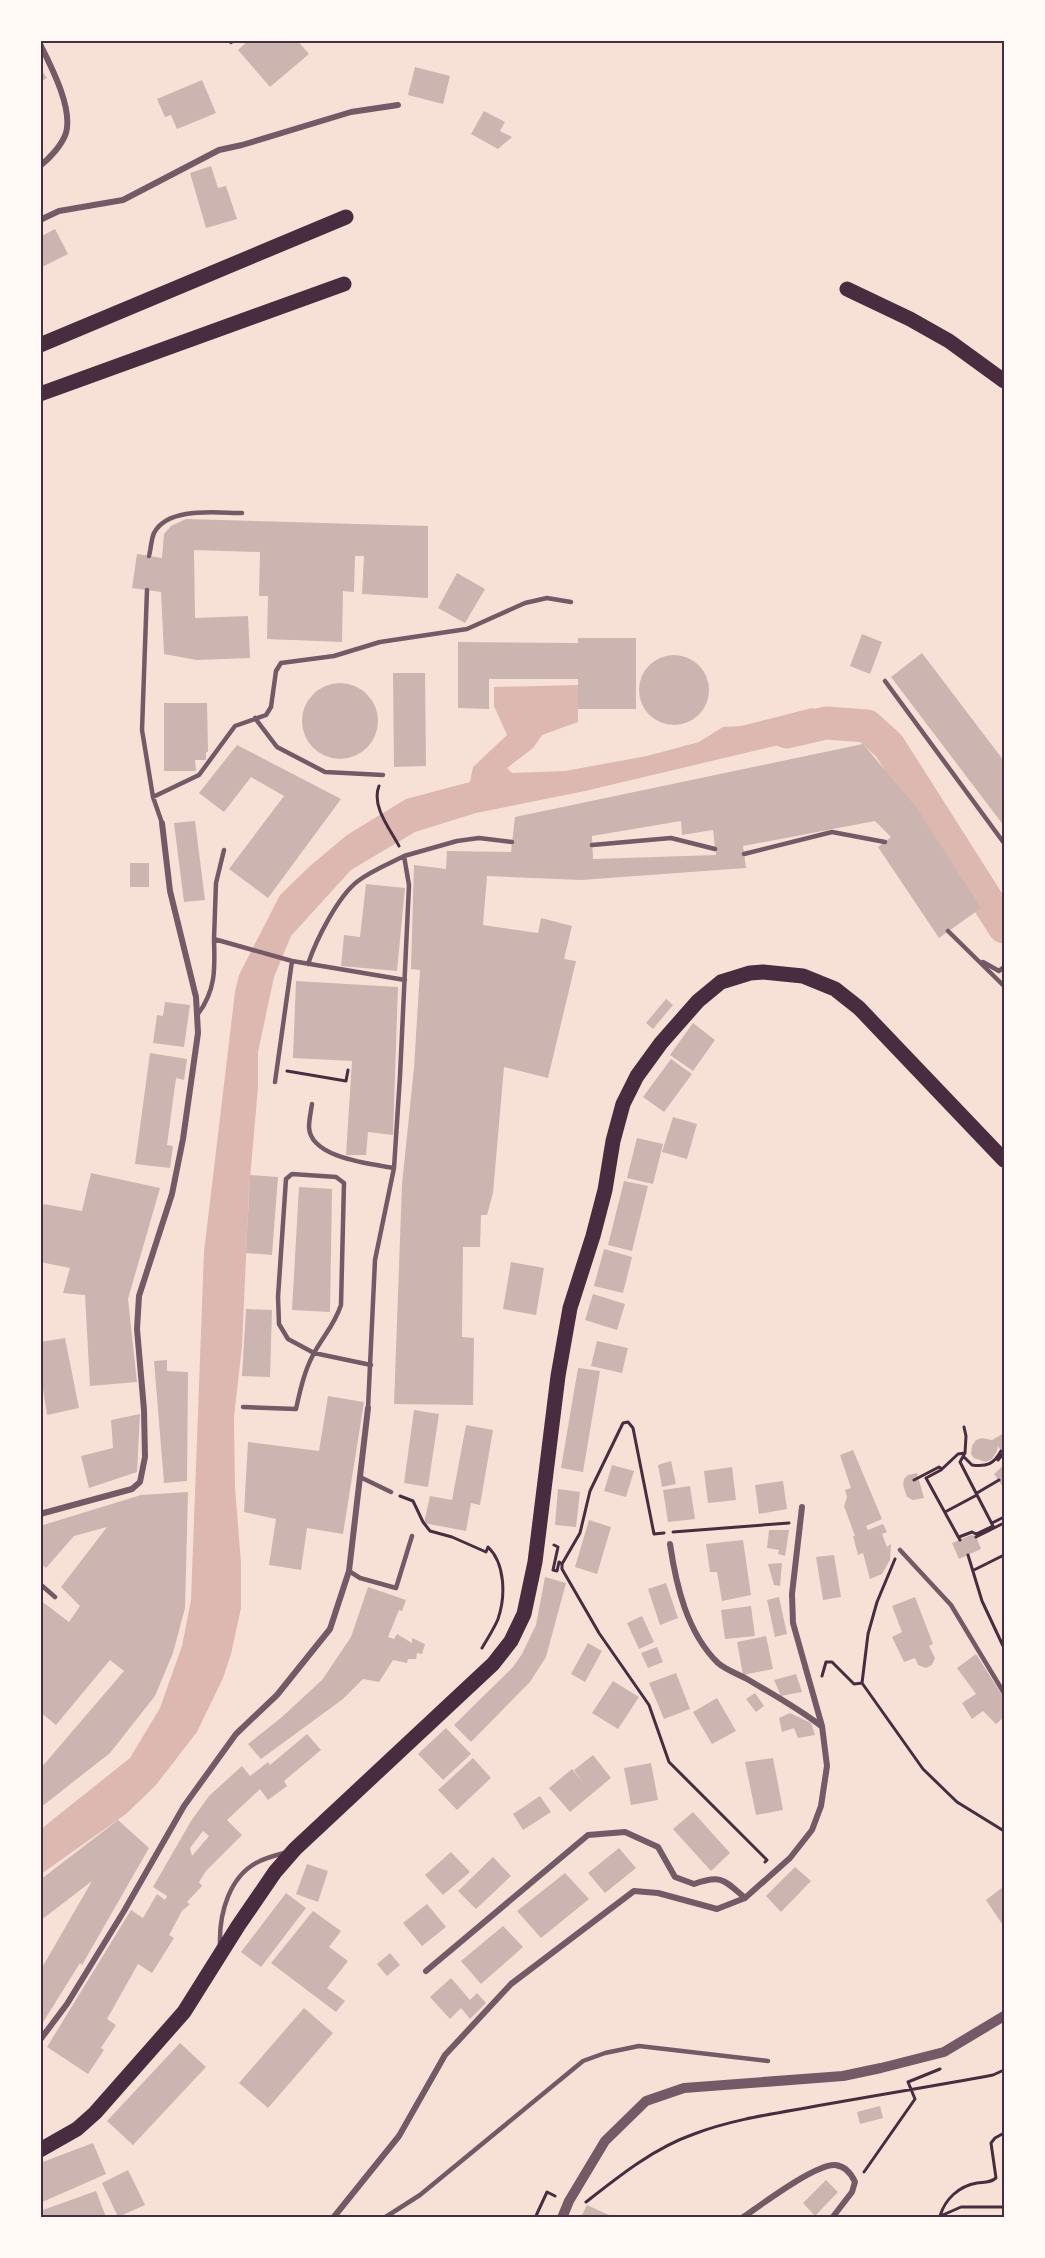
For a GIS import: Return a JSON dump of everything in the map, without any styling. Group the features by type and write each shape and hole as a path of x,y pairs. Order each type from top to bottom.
{"main road":[{"path":"40,345 346,217"},
{"path":"40,394 344,284"},
{"path":"847,289 910,319 949,341 1005,381"},
{"path":"40,2150 77,2130 95,2113 184,2012 275,1872 295,1849 493,1664 511,1641 524,1614 535,1562 558,1376 570,1308 599,1213 613,1141 623,1104 637,1076 655,1051 698,1000 721,982 763,972 802,976 835,989 859,1008 1005,1160"}],"street":[{"path":"40,44 66,105 67,120 66,133 58,147 40,166"},
{"path":"40,220 59,211 123,200 219,150 351,112 398,105"},
{"path":"40,1514 132,1489 140,1482 145,1457 144,1410 136,1316 142,1284 172,1194 198,1033 196,997 170,891 162,823"},
{"path":"40,2040 66,2004 124,1911 184,1806 237,1734 277,1695 330,1629 349,1571 368,1408"},
{"path":"333,2217 399,2136 445,2055 511,1984 634,1891 658,1893 717,1909 746,1898 789,1858 812,1830 820,1806 827,1766 822,1726 793,1623 792,1594 802,1507"},
{"path":"670,1544 675,1580 689,1618 703,1645 720,1664 822,1726"},
{"path":"426,1971 588,1835 625,1833 658,1847 675,1877 694,1884 712,1878 727,1882 746,1898"},
{"path":"562,2217 605,2141 646,2102 684,2088 843,2076 881,2068 944,2052 1005,2016"},
{"path":"742,2217 811,2172 837,2165 851,2174 855,2182 852,2192 832,2217"}],"lane":[{"path":"149,556 154,532 167,520 187,512 242,513"},
{"path":"147,590 142,730 153,797 162,823"},
{"path":"153,797 199,775 235,726 266,715 270,707 276,671 281,663 334,656 380,642 467,629 504,611 547,598 571,602"},
{"path":"885,681 1005,843"},
{"path":"255,718 277,747 325,772 383,775"},
{"path":"744,854 832,832 885,842"},
{"path":"308,964 314,947 334,910 358,881 404,856 457,841 479,838 512,842"},
{"path":"592,845 616,841 671,838 715,849"},
{"path":"198,1014 209,1000 215,966 216,883 224,850"},
{"path":"368,1408 375,1260 394,1168 409,885 404,856"},
{"path":"948,930 1005,986"},
{"path":"214,939 292,961 405,980"},
{"path":"980,960 999,971 1005,967"},
{"path":"275,1082 292,961"},
{"path":"312,1104 309,1129 314,1140 325,1150 343,1158 394,1168"},
{"path":"243,1407 296,1409 300,1390 314,1353 336,1320 341,1305 344,1183 336,1177 292,1174 286,1179 278,1297 279,1324 288,1339 314,1353 370,1365"},
{"path":"360,1477 391,1492"},
{"path":"349,1571 360,1578 396,1588 412,1536"},
{"path":"900,1550 951,1605 1005,1693"},
{"path":"40,1584 55,1597"},
{"path":"221,1953 220,1921 229,1894 237,1880 259,1861 295,1849"},
{"path":"384,2217 420,2195 583,2061 605,2053 639,2046 768,2061"}],"path":[{"path":"383,775 377,791 378,807 404,856"},
{"path":"276,1069 346,1081 348,1070"},
{"path":"759,1884 750,1876 767,1860 669,1762 650,1705 599,1634 562,1569 562,1564 579,1533 590,1491 623,1423 628,1422 633,1428 654,1534 800,1522"},
{"path":"964,1427 966,1438 964,1455 960,1462 992,1523"},
{"path":"1002,1452 989,1465 972,1465 964,1455 958,1454 942,1469 926,1478 960,1538 981,1532 993,1526 992,1523 1005,1517"},
{"path":"914,1480 939,1467 942,1469"},
{"path":"945,1512 999,1480"},
{"path":"391,1492 413,1502 430,1531 452,1537 486,1552 488,1547 496,1555 503,1585 498,1618 482,1649 484,1654"},
{"path":"976,1537 1005,1523"},
{"path":"555,1539 553,1546 558,1547 553,1570 557,1571 559,1562 562,1564"},
{"path":"900,1550 877,1602 868,1634 862,1683 923,1770 957,1802 1005,1831"},
{"path":"968,1555 982,1601 1005,1648"},
{"path":"974,1570 1005,1555"},
{"path":"823,1682 823,1667 826,1662 832,1662 854,1684 862,1683"},
{"path":"864,2172 915,2099 908,2082 940,2069"},
{"path":"586,2202 620,2175 665,2146 694,2134 753,2118 911,2091 1005,2070"},
{"path":"938,2217 944,2204 954,2193 974,2183 991,2182 996,2178 991,2143 1005,2133"},
{"path":"535,2217 547,2192 559,2198"},
{"path":"938,2217 961,2206 1005,2207"},
{"path":"938,2217 946,2217"}],"shaded area":[{"path":"578,685 578,722 542,735 533,748 507,768 512,773 565,771 647,756 699,742 723,727 741,726 812,708 827,715 834,732 585,791 476,813 415,832 351,870 291,936 274,977 258,1052 258,1087 249,1190 242,1346 234,1417 241,1608 231,1654 223,1678 197,1732 156,1785 126,1814 41,1874 41,1829 130,1758 160,1708 182,1646 191,1600 204,1252 235,992 239,975 280,895 347,835 406,799 470,782 473,767 507,735 494,706 494,687"}],"building":[{"path":"249,40 297,40 309,54 270,87 238,50"},
{"path":"415,67 450,76 443,104 408,95"},
{"path":"40,68 47,78 40,82"},
{"path":"202,80 216,113 177,129 171,115 165,117 157,99"},
{"path":"484,111 505,122 500,131 512,137 498,149 471,134"},
{"path":"211,166 218,188 226,186 237,219 206,228 190,173"},
{"path":"55,229 68,254 40,268 40,237"},
{"path":"186,519 428,526 428,598 362,594 364,556 355,556 354,592 343,591 342,642 267,639 268,596 259,596 260,552 194,550 195,618 248,616 250,658 197,660 164,654 161,592 132,588 137,554 162,558 164,534 171,526"},
{"path":"457,573 485,589 465,623 438,608"},
{"path":"862,634 882,642 870,674 850,666"},
{"path":"578,638 636,638 636,709 578,709 578,679 489,679 489,709 458,708 458,642 578,643"},
{"path":"922,653 1004,761 1004,826 891,677"},
{"path":"681,655 694,661 703,670 707,676 709,690 707,704 699,715 688,723 667,725 649,715 641,704 639,683 649,665 660,657"},
{"path":"393,673 425,673 426,766 394,767"},
{"path":"340,683 354,686 367,694 375,707 378,721 375,735 367,748 354,756 340,759 326,756 313,748 305,735 302,721 305,707 313,694 326,686"},
{"path":"164,703 207,703 208,752 206,752 206,760 195,760 196,771 164,771"},
{"path":"863,744 916,807 981,908 939,938 878,847 891,837 875,821 743,846 746,868 581,880 487,876 483,925 538,933 541,918 572,926 564,959 576,961 548,1078 504,1067 493,1193 487,1215 481,1215 480,1247 463,1247 462,1337 474,1338 473,1405 394,1404 402,1184 414,1068 420,970 411,969 414,865 446,869 447,851 511,852 515,817","holes":["681,821 682,835 713,830 716,855 593,859 592,836"]},
{"path":"237,745 341,799 268,898 229,869 284,796 251,777 224,812 199,793"},
{"path":"195,821 205,900 184,902 174,823"},
{"path":"130,863 149,863 149,887 130,887"},
{"path":"366,884 405,888 397,971 341,966 344,935 360,937"},
{"path":"296,981 398,987 393,1135 368,1132 366,1155 346,1155 352,1061 293,1058"},
{"path":"666,999 673,1005 653,1029 646,1023"},
{"path":"165,1002 190,1005 184,1047 153,1043 157,1015 163,1016"},
{"path":"693,1023 715,1040 693,1071 670,1055"},
{"path":"150,1053 187,1059 184,1080 176,1078 167,1145 173,1146 170,1168 135,1164"},
{"path":"671,1059 692,1074 664,1112 643,1097"},
{"path":"673,1117 697,1124 687,1159 662,1152"},
{"path":"637,1138 663,1144 653,1184 627,1178"},
{"path":"91,1173 160,1188 128,1299 137,1382 90,1386 85,1295 63,1293 70,1268 40,1262 40,1212 44,1204 82,1211"},
{"path":"250,1175 278,1177 272,1255 246,1253"},
{"path":"624,1181 648,1186 632,1251 608,1245"},
{"path":"299,1187 332,1189 330,1312 292,1310"},
{"path":"604,1249 632,1257 623,1293 594,1286"},
{"path":"511,1262 544,1268 536,1315 503,1309"},
{"path":"593,1294 625,1304 617,1330 585,1320"},
{"path":"246,1309 272,1310 270,1377 242,1376"},
{"path":"65,1338 79,1408 47,1415 40,1370 40,1342"},
{"path":"597,1341 628,1348 622,1373 591,1366"},
{"path":"167,1360 167,1371 188,1372 187,1481 164,1483 154,1361"},
{"path":"578,1368 600,1371 583,1472 561,1468"},
{"path":"328,1396 364,1402 343,1534 307,1528 301,1570 269,1565 276,1519 244,1512 248,1442 319,1451"},
{"path":"414,1410 439,1414 428,1487 404,1483"},
{"path":"140,1414 137,1472 89,1488 81,1456 113,1448 111,1420"},
{"path":"466,1425 493,1430 480,1505 471,1503 466,1531 424,1523 430,1496 452,1500"},
{"path":"1004,1433 1004,1456 998,1446 992,1459 986,1462 974,1458 971,1454 976,1440 982,1438 992,1440"},
{"path":"853,1450 882,1519 866,1526 868,1530 883,1524 887,1532 882,1534 887,1547 891,1544 890,1560 882,1574 870,1579 863,1553 858,1555 853,1536 855,1536 844,1506 847,1497 845,1490 851,1488 840,1455"},
{"path":"671,1461 676,1484 662,1487 658,1465"},
{"path":"612,1465 634,1471 626,1497 604,1491"},
{"path":"1004,1465 1004,1488 994,1474"},
{"path":"732,1467 736,1500 708,1503 704,1471"},
{"path":"917,1473 924,1498 913,1500 907,1497 903,1485 908,1475"},
{"path":"783,1481 787,1509 759,1514 755,1485"},
{"path":"690,1486 695,1519 668,1522 663,1490"},
{"path":"558,1489 580,1492 576,1527 555,1525"},
{"path":"188,1492 185,1608 173,1653 155,1696 110,1753 40,1808 40,1769 124,1671 110,1660 56,1725 40,1712 40,1600 69,1622 80,1606 61,1587 107,1527 74,1536 46,1568 40,1563 40,1526 141,1495"},
{"path":"589,1520 611,1527 597,1574 575,1567"},
{"path":"769,1530 789,1530 785,1556 778,1554 779,1550 767,1548"},
{"path":"971,1535 976,1536 981,1549 959,1559 952,1543"},
{"path":"743,1540 751,1595 722,1601 717,1572 710,1572 706,1544"},
{"path":"834,1555 841,1597 823,1600 816,1557"},
{"path":"782,1563 780,1586 774,1585 768,1564"},
{"path":"545,1577 566,1583 546,1657 530,1682 471,1742 454,1725 513,1667 522,1654 536,1625"},
{"path":"666,1583 678,1618 660,1625 648,1589"},
{"path":"368,1587 406,1600 402,1611 399,1610 388,1637 394,1639 397,1634 412,1643 412,1638 425,1644 422,1654 417,1653 416,1659 408,1659 407,1663 393,1660 379,1682 363,1679 343,1699 261,1759 248,1744 282,1717 322,1680 351,1637"},
{"path":"779,1597 787,1634 775,1637 767,1600"},
{"path":"915,1597 933,1644 929,1646 935,1658 932,1665 926,1668 918,1665 915,1658 904,1662 892,1637 902,1632 892,1606"},
{"path":"751,1606 755,1636 725,1639 721,1610"},
{"path":"642,1616 654,1642 639,1649 627,1623"},
{"path":"766,1636 773,1669 743,1675 737,1642"},
{"path":"588,1643 602,1651 585,1682 571,1674"},
{"path":"657,1647 663,1662 648,1668 641,1653"},
{"path":"976,1654 1004,1698 1004,1717 996,1724 983,1711 972,1719 962,1703 976,1694 957,1668"},
{"path":"676,1673 690,1709 664,1719 649,1683"},
{"path":"796,1674 802,1692 781,1696 774,1680"},
{"path":"613,1681 639,1697 618,1729 592,1713"},
{"path":"755,1693 764,1706 756,1712 746,1699"},
{"path":"717,1698 736,1731 712,1744 693,1712"},
{"path":"790,1713 811,1723 815,1735 798,1738 794,1728 782,1732 779,1718"},
{"path":"446,1728 471,1754 443,1780 418,1754"},
{"path":"307,1734 321,1750 284,1781 287,1786 268,1800 260,1789 227,1820 242,1835 206,1871 199,1882 202,1886 187,1902 190,1904 182,1911 169,1935 174,1938 152,1973 138,1964 107,2019 116,2025 101,2048 104,2050 88,2074 47,2047 131,1910 143,1918 157,1894 165,1900 167,1896 153,1887 191,1821 209,1796 242,1766 250,1776 268,1762 270,1765","holes":["203,1831 209,1836 192,1856 190,1848"]},
{"path":"593,1755 611,1778 570,1812 549,1788 572,1769 582,1781 574,1770"},
{"path":"473,1758 491,1778 457,1810 438,1790"},
{"path":"773,1758 783,1810 756,1815 745,1762"},
{"path":"651,1763 658,1800 631,1805 624,1768"},
{"path":"540,1796 551,1812 523,1830 513,1814"},
{"path":"693,1812 730,1853 711,1871 673,1829"},
{"path":"118,1820 149,1848 82,1965 80,1963 42,2024 40,1971 92,1881 40,1921 40,1880"},
{"path":"619,1848 636,1868 605,1893 588,1873"},
{"path":"451,1852 470,1872 443,1895 425,1875"},
{"path":"493,1857 511,1876 476,1909 458,1891"},
{"path":"307,1864 328,1871 318,1902 296,1894"},
{"path":"795,1867 811,1881 781,1912 766,1896"},
{"path":"565,1873 589,1899 541,1938 517,1911"},
{"path":"1004,1886 1004,1927 986,1900"},
{"path":"286,1893 306,1908 261,1967 241,1952"},
{"path":"427,1904 446,1927 422,1946 403,1923"},
{"path":"313,1911 341,1931 329,1947 348,1961 327,1988 345,2001 336,2012 271,1963"},
{"path":"503,1926 523,1947 481,1984 461,1961"},
{"path":"390,1953 400,1965 387,1976 377,1964"},
{"path":"451,1978 470,2000 477,1993 486,2003 470,2019 461,2008 450,2019 430,1997"},
{"path":"304,2008 333,2033 268,2108 239,2083"},
{"path":"180,2043 206,2067 133,2145 107,2121"},
{"path":"880,2106 883,2118 860,2124 857,2112"},
{"path":"93,2143 106,2174 40,2203 40,2163"},
{"path":"128,2170 145,2205 118,2217 102,2183"},
{"path":"826,2180 838,2192 815,2216 803,2203"},
{"path":"96,2191 106,2217 40,2217 40,2211"},
{"path":"587,2205 613,2217 581,2217"}],"waterway":[{"path":"787,732 826,723 867,726 889,746 1004,927"}]}
